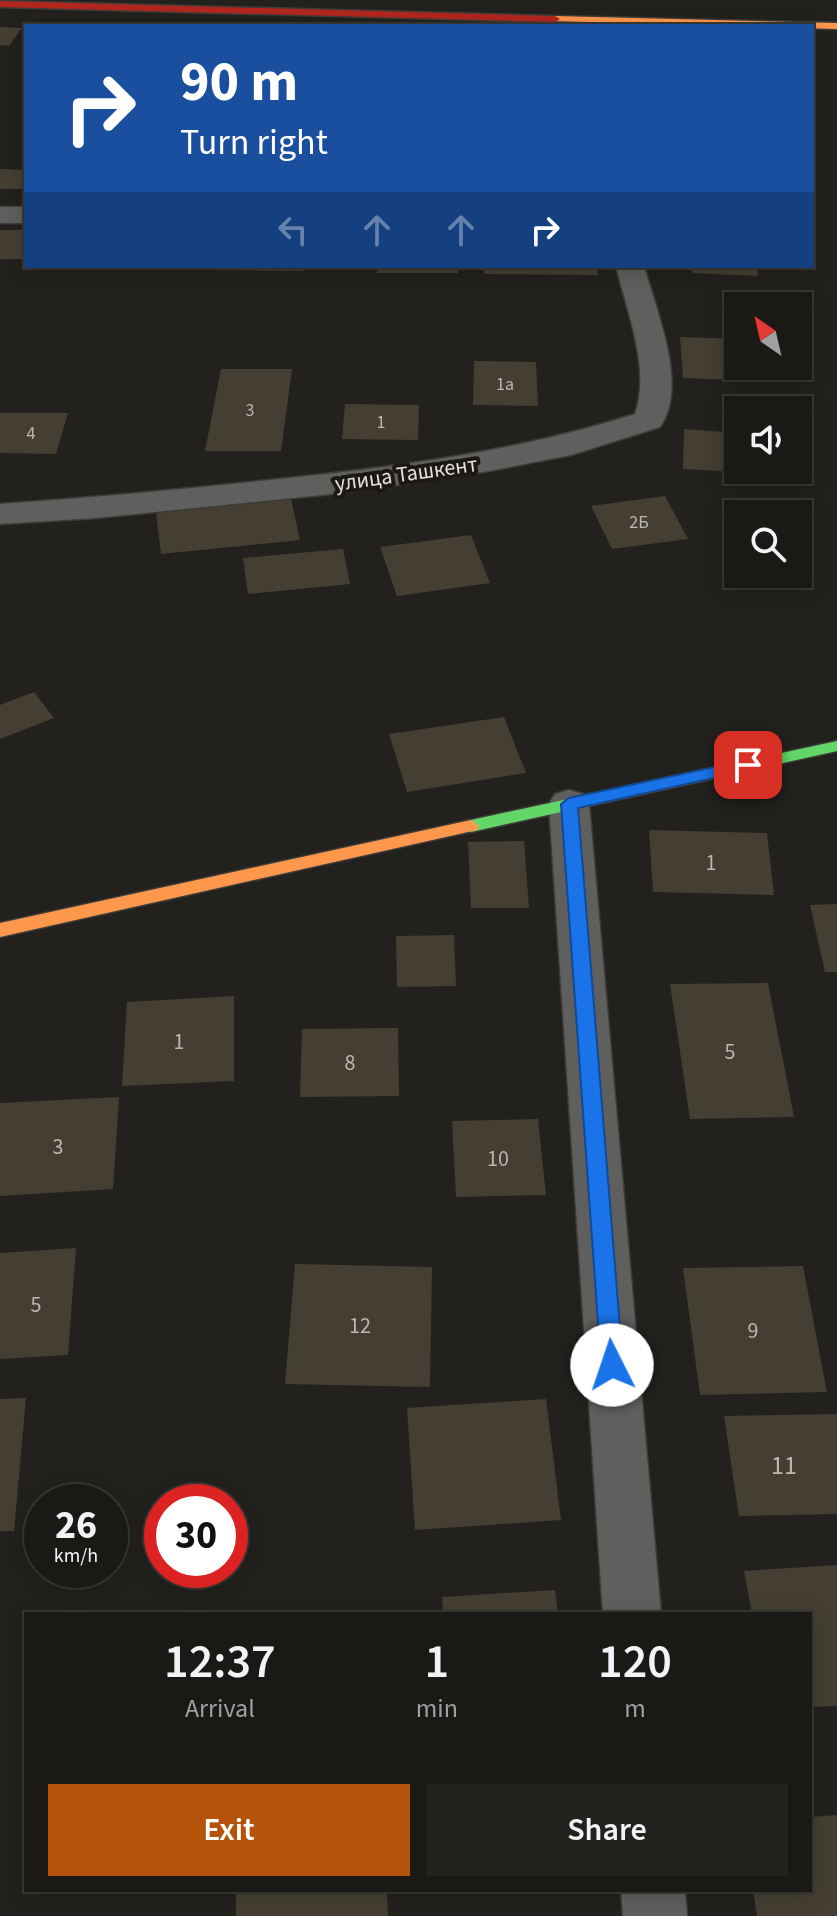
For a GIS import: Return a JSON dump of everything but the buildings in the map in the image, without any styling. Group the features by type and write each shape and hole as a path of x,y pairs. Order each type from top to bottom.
{"main road":[{"path":"293,0 837,15"},
{"path":"0,4 649,24"},
{"path":"814,26 837,26"},
{"path":"0,930 837,746"}],"street":[{"path":"0,215 24,215"},
{"name":"улица Ташкент","path":"0,514 96,508 341,483 489,461 571,445 649,420 658,393 655,366 630,268"},
{"path":"569,804 632,1612"},
{"path":"653,1892 655,1916"}],"traffic: fast":[{"path":"471,826 837,746"}],"traffic: slow":[{"path":"555,19 756,24"},
{"path":"814,25 837,26"},
{"path":"0,930 471,826"}],"traffic: jam":[{"path":"0,4 555,19"}],"route":[{"path":"612,1365 569,804 748,765"}]}
